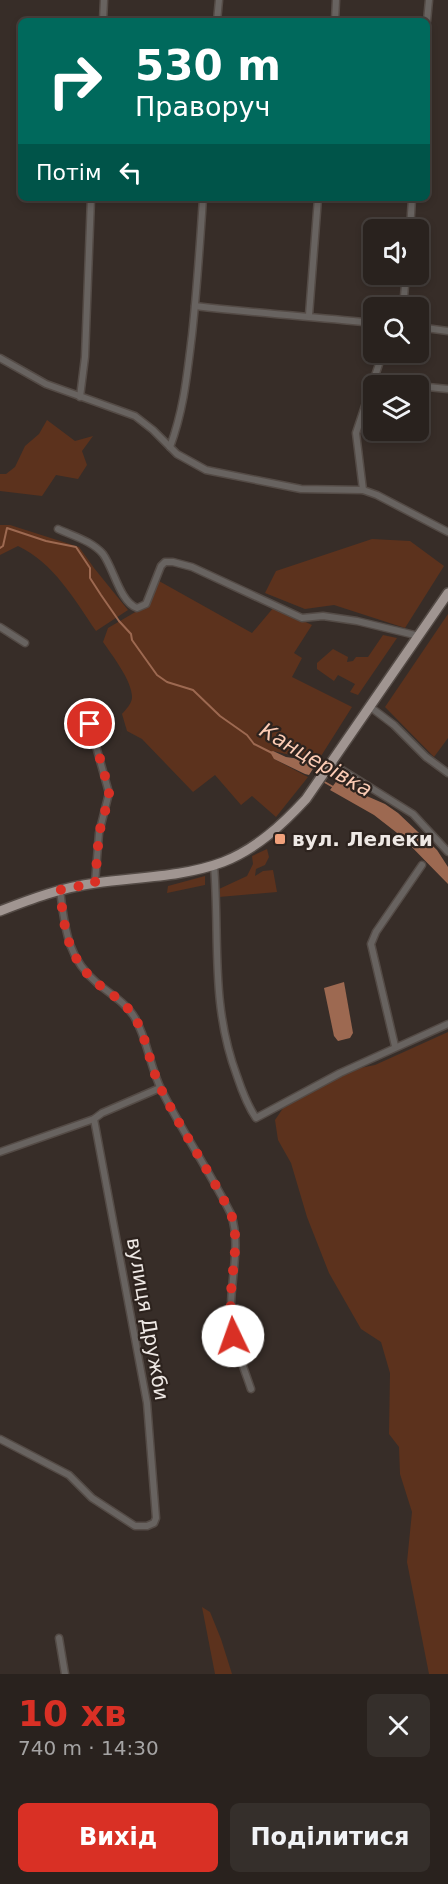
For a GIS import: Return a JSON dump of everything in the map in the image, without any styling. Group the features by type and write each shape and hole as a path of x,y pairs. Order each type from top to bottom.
{"main road":[{"path":"0,911 60,890 214,865 250,849 277,829 306,800 448,593"}],"street":[{"path":"103,18 104,0"},
{"path":"217,18 219,0"},
{"path":"334,18 336,0"},
{"path":"427,18 429,0"},
{"path":"80,397 85,357 91,201"},
{"path":"170,447 185,397 204,201"},
{"path":"309,315 318,201"},
{"path":"411,219 412,201"},
{"path":"195,306 363,322"},
{"path":"429,328 448,331"},
{"path":"0,358 33,378 62,391 135,416 185,460 206,470 302,489 363,490 448,532"},
{"path":"429,387 448,389"},
{"path":"363,412 356,433 356,441 363,477 363,490"},
{"path":"58,529 94,546 107,561 128,603 137,608 146,604 161,566 165,562 173,562 192,567 302,618 323,616 346,619 419,636"},
{"path":"0,627 26,643"},
{"path":"84,703 109,793 99,833 95,883"},
{"path":"369,706 394,725 426,757 448,774"},
{"path":"331,763 413,814 448,852"},
{"path":"214,865 216,976 221,1021 232,1064 248,1106 256,1118 340,1072 448,1023"},
{"path":"395,1046 371,944 376,932 422,865"},
{"path":"60,890 70,947 75,958 85,972 134,1016 160,1088 234,1221 235,1257 231,1300 233,1336 251,1389"},
{"path":"0,1152 94,1119 102,1113 160,1088"},
{"name":"вулиця Дружби","path":"0,1439 69,1475 92,1498 135,1526 152,1525 156,1518 147,1403 94,1119"},
{"path":"59,1638 65,1674"}],"shaded area":[{"path":"47,420 75,441 93,436 82,451 87,465 78,479 56,475 42,496 0,491 0,474 6,474 15,467 25,446 39,434"},
{"path":"0,525 10,525 79,547 128,610 96,631 53,572 31,553 18,546 0,555"},
{"path":"372,539 410,541 444,566 405,628 334,605 305,609 265,593 276,571"},
{"path":"159,581 252,633 274,607 312,625 294,653 302,658 292,677 352,707 316,764 273,751 274,759 308,777 276,817 252,796 241,805 215,775 193,792 142,739 127,731 122,714 131,703 129,684 103,642 108,628 149,604"},
{"path":"448,614 448,738 434,757 385,707"},
{"path":"383,635 397,638 358,695 350,692 355,684 338,675 334,681 317,669 317,663 333,649 348,657 347,662 353,661 356,657 368,657"},
{"path":"273,751 286,757 307,760 310,757 316,764 309,775 305,774 274,759 270,752"},
{"path":"338,779 353,790 385,804 398,813 437,850 448,867 448,884 401,836 374,815 330,790"},
{"path":"267,849 269,857 265,865 256,869 255,876 263,871 273,870 277,892 219,897 219,889 247,876 253,864 252,856"},
{"path":"205,876 205,885 167,893 168,886"},
{"path":"344,982 353,1033 350,1038 338,1041 334,1036 324,988"},
{"path":"448,1032 448,1674 429,1674 407,1562 412,1512 400,1474 399,1447 389,1434 390,1373 381,1342 361,1329 329,1273 307,1217 291,1163 278,1140 275,1120 288,1101 355,1069 375,1065"},
{"path":"202,1607 210,1612 232,1674 215,1674"}],"waterway":[{"name":"Канцерівка","path":"0,548 3,546 7,528 46,541 76,547 90,568 90,578 119,621 131,634 132,640 157,675 167,682 193,690 220,716 247,735 254,744 272,753"},
{"name":"Канцерівка","path":"321,780 335,788"}],"place":[{"name":"вул. Лелеки","path":"280,839"}],"route":[{"path":"90,724 109,797 99,833 95,883 60,890 70,947 85,972 134,1016 160,1088 231,1214 235,1241 231,1293 233,1336"}]}
